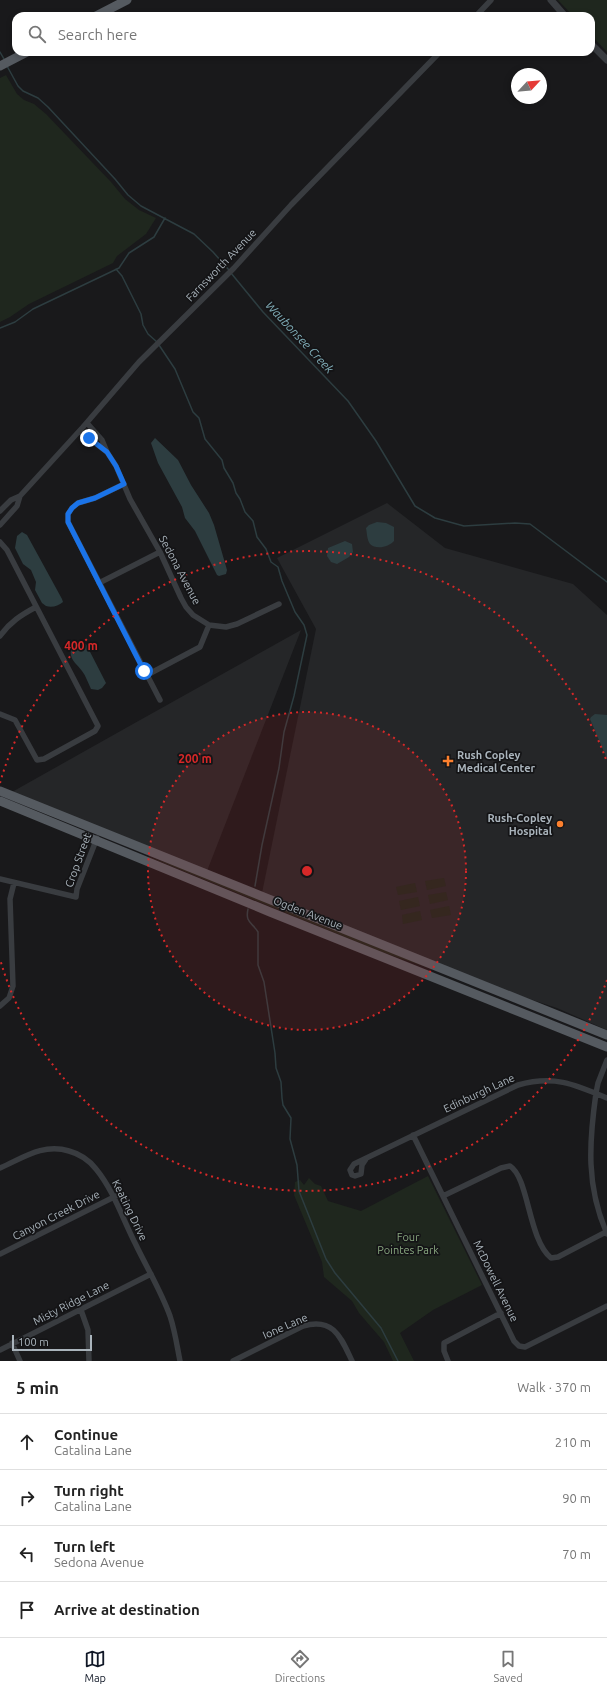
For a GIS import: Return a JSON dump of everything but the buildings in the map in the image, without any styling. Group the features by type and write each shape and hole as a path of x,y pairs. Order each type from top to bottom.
{"main road":[{"path":"104,12 127,0"},
{"path":"0,66 18,56"},
{"name":"Ogden Avenue","path":"0,791 607,1035"},
{"name":"Ogden Avenue","path":"0,801 270,912 607,1046"}],"street":[{"path":"480,12 491,0"},
{"path":"551,0 562,12"},
{"path":"595,48 607,60"},
{"name":"Farnsworth Avenue","path":"0,510 11,500 20,496 80,431 139,362 234,268 291,205 436,56"},
{"name":"Sedona Avenue","path":"86,423 100,436 107,452 116,466 130,499 160,552 186,607 200,621 209,625"},
{"name":"Sedona Avenue","path":"80,431 107,452"},
{"path":"124,484 95,498 78,503 68,514 68,522 160,700"},
{"name":"Farnsworth Avenue","path":"0,525 17,506 20,496"},
{"path":"0,542 7,550 98,726 94,731 44,759 37,760 15,720 0,714"},
{"path":"0,546 7,550"},
{"path":"99,583 160,552"},
{"path":"147,675 200,647 209,625 226,627 237,624 279,604"},
{"path":"0,636 14,620 36,607"},
{"name":"Crop Street","path":"14,883 76,896 77,889 99,831"},
{"path":"0,879 14,883 10,900 13,986 9,998 0,1006"},
{"path":"443,1196 501,1168 510,1166 519,1178 526,1198 531,1221 546,1253 551,1258 558,1257 607,1233 594,1196 590,1168 590,1141 598,1083 607,1060"},
{"name":"Edinburgh Lane","path":"366,1159 508,1088 527,1082 548,1080 560,1081 573,1084 607,1098"},
{"name":"McDowell Avenue","path":"413,1136 516,1344 525,1347 607,1306"},
{"name":"Keating Drive","path":"0,1168 29,1154 49,1148 69,1150 88,1160 101,1176 113,1197 151,1274 170,1317 180,1361"},
{"name":"Canyon Creek Drive","path":"0,1254 122,1193"},
{"name":"Misty Ridge Lane","path":"0,1350 151,1274"},
{"path":"80,1310 88,1330 88,1361"},
{"path":"448,1361 444,1351 444,1343 500,1313"},
{"name":"Ione Lane","path":"233,1361 303,1326 316,1323 327,1326 335,1331 352,1361"},
{"path":"12,1343 20,1361"}],"shaded area":[{"path":"155,438 178,460 191,485 209,513 227,570 226,574 219,576 217,575 195,531 185,518 182,507 158,463 151,443"},
{"name":"Rush Copley Medical Center","path":"387,503 445,548 573,584 607,615 607,1030 557,1008 511,993 262,893 316,629 277,558"},
{"path":"377,522 386,523 394,527 394,541 389,545 376,547 370,544 366,528"},
{"path":"22,532 27,535 62,599 63,602 59,605 53,607 46,606 42,603 35,590 36,582 31,570 23,564 15,548 17,536"},
{"path":"345,541 352,544 353,552 349,557 337,564 331,562 327,556 328,548"},
{"path":"301,630 207,871 12,792 133,724"},
{"path":"81,643 86,644 106,683 98,690 91,689 86,677 71,656 71,649"},
{"path":"595,714 607,715 607,759 590,719"}],"green space":[{"path":"558,0 607,0 607,52 595,39 595,12 569,12"},
{"path":"6,75 17,94 24,100 34,104 46,114 111,182 125,199 139,210 156,218 146,234 117,256 113,263 29,304 0,322 0,78"},
{"path":"147,856 195,873 432,969 382,952"},
{"path":"444,878 446,886 427,890 425,881"},
{"path":"415,883 417,892 398,895 396,887"},
{"path":"446,892 448,900 430,904 428,895"},
{"path":"418,897 420,906 401,910 399,901"},
{"path":"449,906 451,915 432,918 430,910"},
{"path":"420,911 422,920 403,924 402,915"},
{"name":"Four Pointes Park","path":"428,1176 482,1285 433,1310 400,1333 414,1361 393,1361 384,1342 359,1313 352,1301 324,1277 322,1262 294,1195 295,1182 300,1180 304,1185 309,1178 315,1184 321,1186 328,1201 361,1211"}],"waterway":[{"name":"Waubonsee Creek","path":"0,52 4,59"},
{"name":"Waubonsee Creek","path":"7,66 18,86 23,91 38,98 48,107 128,195 141,206 194,234 229,270"},
{"path":"0,328 15,322 33,309 119,268 129,253 154,237 165,218"},
{"path":"116,269 122,276 141,314 143,325 148,334 157,342"},
{"name":"Waubonsee Creek","path":"231,273 263,312 348,401 376,441 415,506 435,518 464,526 515,523 530,524 607,582"},
{"path":"159,345 175,369 193,412 199,418 205,439 222,460 224,468 233,483 245,512 253,521 257,537 266,549 271,562 278,567 282,581 295,612 304,625 307,635 294,696 284,732 279,768 262,845 255,886"},
{"path":"248,909 248,920 258,932 258,965 264,982 276,1068 281,1082 283,1105 291,1118 290,1139 297,1165 299,1191 326,1259 335,1273 381,1328 398,1361"}],"place":[{"name":"Rush Copley Medical Center","path":"448,761"},
{"name":"Rush-Copley Hospital","path":"560,824"}],"route":[{"path":"89,438 107,452 116,466 124,484 95,498 78,503 68,514 68,522 144,671"}]}
